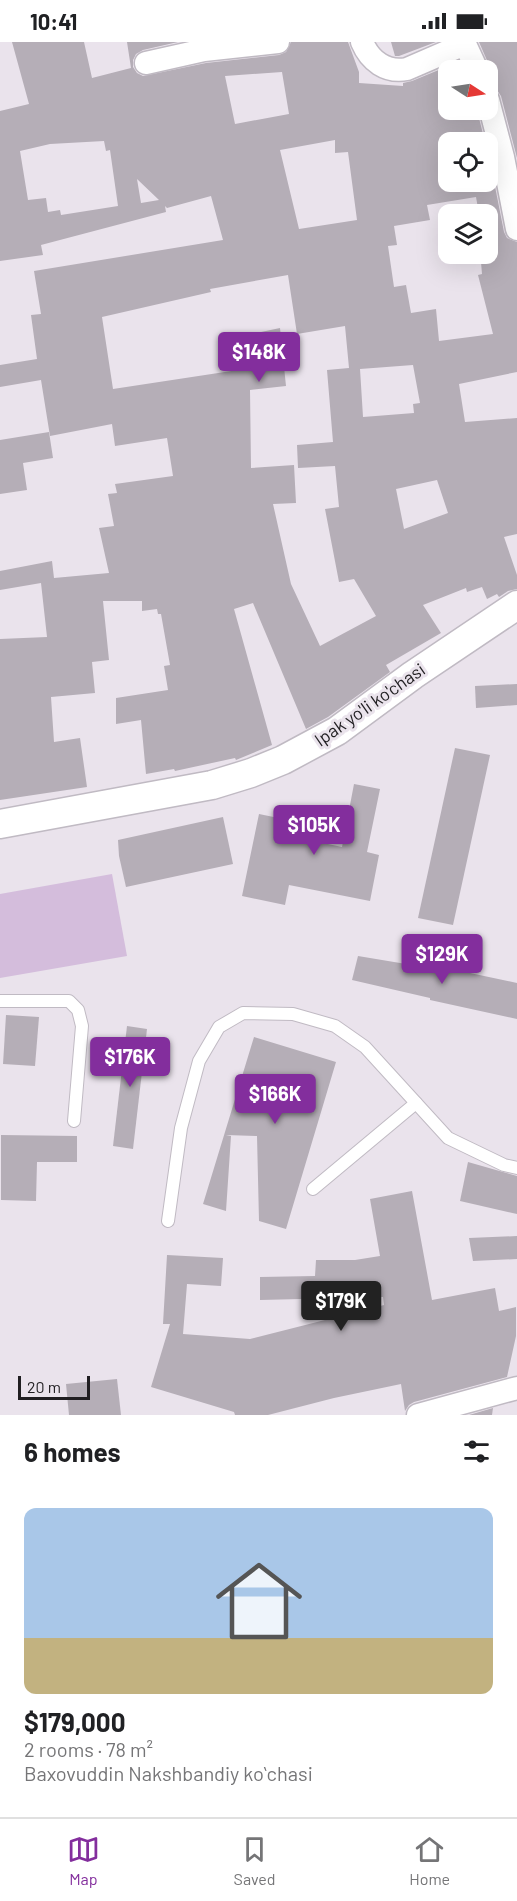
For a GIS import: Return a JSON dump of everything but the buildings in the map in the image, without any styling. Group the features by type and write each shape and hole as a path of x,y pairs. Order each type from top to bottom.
{"street":[{"path":"146,63 204,50 278,42"},
{"path":"362,42 370,56 386,68 400,70 467,43 473,60"},
{"path":"493,120 517,229"},
{"name":"Ipak yo'li ko'chasi","path":"0,824 212,785 251,773 293,755 337,730 413,675 517,605"},
{"path":"418,1415 517,1388"}],"lane":[{"path":"0,1001 69,1001 78,1010 82,1026 74,1121"},
{"path":"168,1221 181,1128 199,1061 219,1027 243,1013 293,1014 334,1026 365,1047 448,1138 504,1165 517,1168"},
{"path":"313,1189 416,1103"}],"shaded area":[{"path":"112,874 127,956 0,978 0,894"}]}
